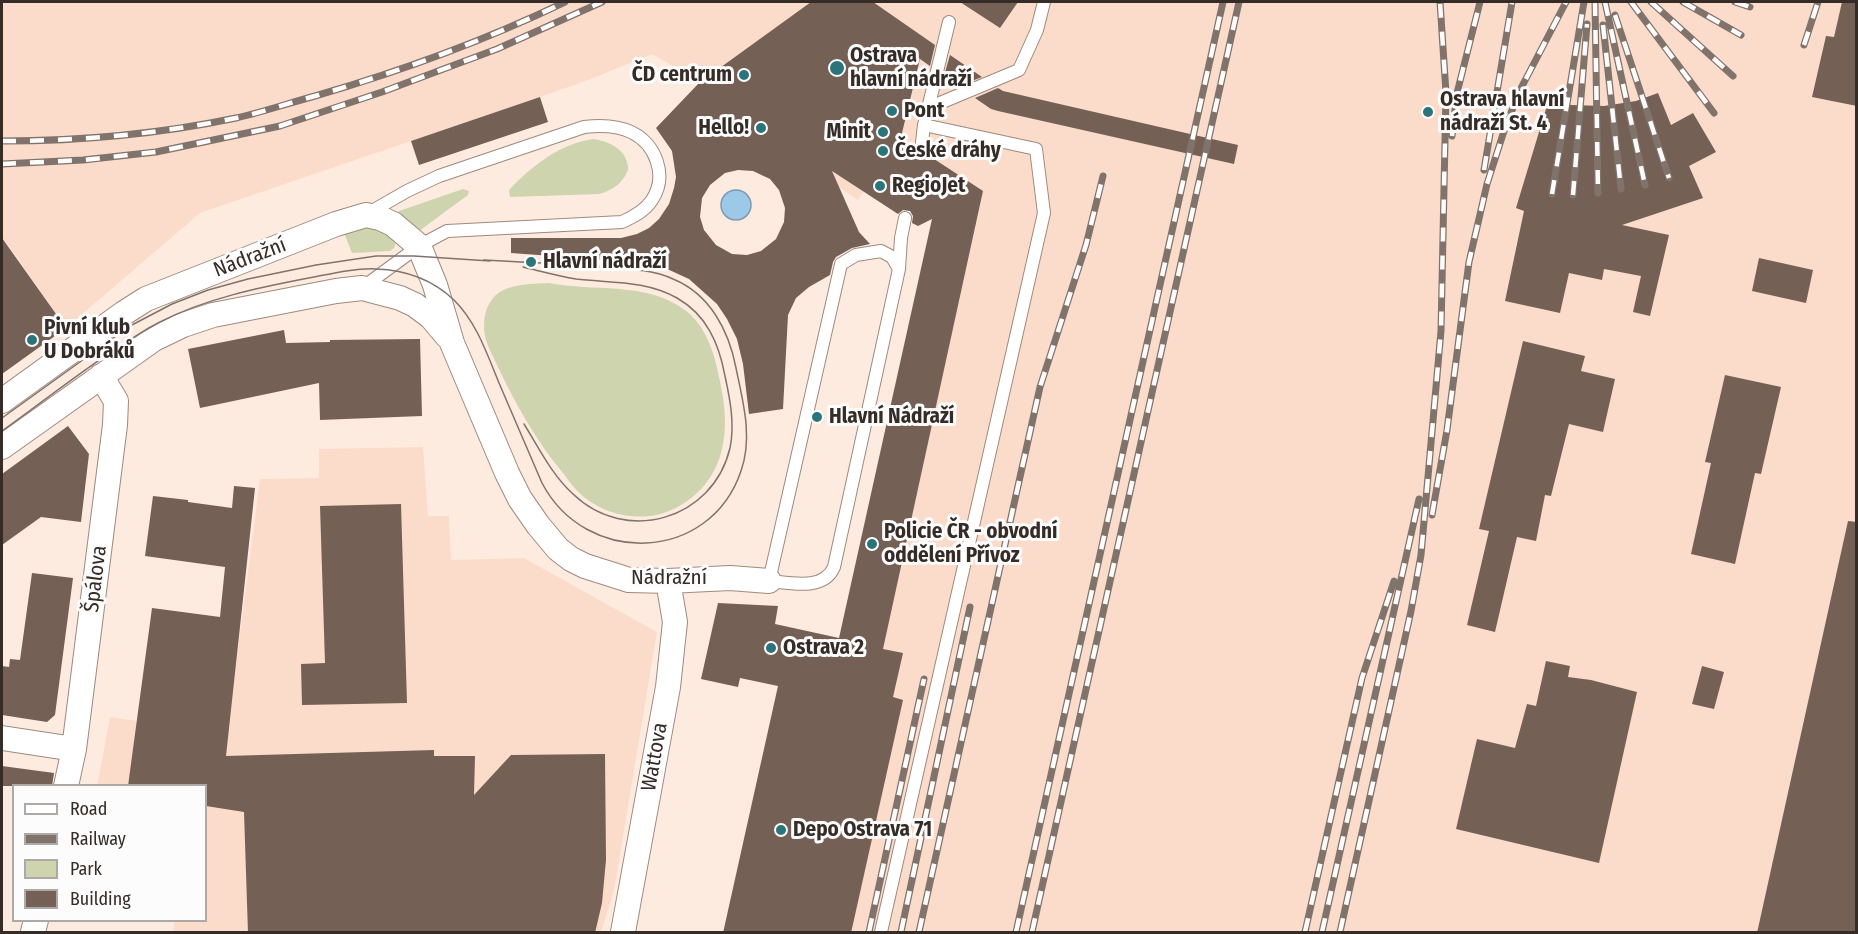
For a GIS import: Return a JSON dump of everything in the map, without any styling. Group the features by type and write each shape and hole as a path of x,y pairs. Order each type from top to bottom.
{"street":[{"name":"Nádražní","path":"2,401 146,299 336,224 366,215 393,224 419,246 435,285 452,343 516,490 538,525 558,549 571,559 606,574 629,580 730,578 769,581"},
{"name":"Nádražní","path":"2,447 154,339 199,319 362,288 400,298 415,305 431,317 452,343"},
{"name":"Špálova","path":"66,784 74,749 116,425 116,400 101,376"},
{"name":"Wattova","path":"623,933 668,687 675,622 668,581"},
{"path":"2,738 74,749"}],"lane":[{"path":"928,108 1019,70 1037,30 1044,2"},
{"path":"921,151 924,125 949,22"},
{"path":"881,933 1044,213 1036,149 924,125"},
{"path":"362,288 419,246 437,235 456,230 622,222 633,218 652,200 660,177 659,167 649,146 632,133 607,126 584,127 439,176 407,191 366,215"},
{"path":"899,269 892,257 881,251 856,255 841,264 769,581 808,584 822,581 832,573 899,269 905,218"}],"shaded area":[{"path":"2,2 1856,2 1856,932 851,932 881,649 982,198 981,192 901,138 858,200 716,104 718,100 675,67 652,54 540,97 200,213 66,328 9,246 2,240"},
{"path":"423,447 428,516 449,516 451,560 524,558 657,632 614,891 601,932 173,932 175,922 207,922 207,784 97,784 110,717 227,734 260,479 319,478 319,449"}],"green space":[{"path":"593,139 612,145 625,157 628,170 617,186 599,194 510,197 509,190 547,157 569,146"},
{"path":"463,189 469,191 468,195 419,231 397,215 399,211"},
{"path":"356,225 378,229 388,234 396,242 394,248 390,251 352,253 342,228"},
{"path":"549,283 637,291 654,295 685,310 704,332 715,358 722,391 724,435 718,463 711,476 697,493 681,505 656,515 637,517 618,514 592,503 575,488 544,448 527,421 486,340 485,318 491,301 502,291 517,286"}],"water":[{"path":"736,190 747,194 751,205 747,216 736,220 725,216 721,205 725,194"}],"building":[{"path":"811,2 873,2 935,45 930,66 920,59 901,137 913,146 913,154 917,158 924,159 928,155 983,191 883,649 903,653 893,697 903,700 851,933 723,933 778,686 740,678 738,687 701,679 718,603 778,606 775,624 839,638 932,219 918,226 912,223 913,216 910,211 903,210 898,214 832,171 859,232 870,244 852,248 836,257 830,275 809,287 796,298 788,315 783,409 749,414 743,364 737,339 717,304 689,279 647,263 511,253 511,238 621,238 649,228 659,219 669,204 676,177 672,151 656,128 699,83","holes":["738,170 753,171 770,179 779,190 785,208 784,222 776,239 761,251 747,255 732,254 716,245 704,230 700,217 702,198 710,185 725,173"]},
{"path":"960,2 1018,2 1000,28"},
{"path":"1842,2 1857,2 1857,106 1812,97 1826,36 1834,37"},
{"path":"950,55 982,77 959,86 944,76"},
{"path":"998,88 1238,145 1234,164 998,111 975,98"},
{"path":"1658,93 1671,125 1693,113 1716,152 1689,166 1703,198 1622,225 1669,235 1650,316 1633,312 1641,276 1604,269 1602,280 1569,273 1560,313 1505,301 1524,211 1516,208 1549,99 1571,105 1604,106 1636,101"},
{"path":"540,97 548,122 419,165 411,141"},
{"path":"2,238 66,328 2,374"},
{"path":"1759,258 1813,270 1806,303 1752,291"},
{"path":"284,330 286,343 420,339 422,416 320,420 319,383 200,408 188,349"},
{"path":"1523,341 1585,356 1581,371 1615,379 1603,432 1569,424 1551,496 1545,495 1536,541 1517,537 1495,632 1467,625 1489,531 1479,529"},
{"path":"1725,375 1781,387 1761,474 1755,473 1735,564 1691,554 1711,463 1705,462"},
{"path":"68,426 89,454 81,522 41,517 2,545 2,474"},
{"path":"234,486 255,488 226,756 434,750 434,756 475,756 474,795 511,755 605,754 606,860 602,903 595,933 248,933 244,812 207,806 207,784 128,784 152,608 220,617 225,567 145,556 153,496 232,508"},
{"path":"401,504 407,703 302,705 301,664 325,663 320,506"},
{"path":"1848,521 1857,522 1857,933 1757,933"},
{"path":"32,573 73,578 55,715 47,722 2,715 2,666 9,667 10,659 20,660"},
{"path":"1546,661 1570,666 1568,677 1591,680 1637,692 1599,863 1456,829 1477,739 1515,748 1527,704 1536,706"},
{"path":"1702,666 1724,672 1714,709 1692,704"},
{"path":"2,766 54,773 52,784 2,786"}],"tram line":[{"path":"2,418 130,326 172,304 208,290 316,265 376,256 490,261"},
{"path":"2,431 118,347 176,314 234,294 274,285 337,272 387,270 408,274 428,282 446,293 462,309 486,350 542,483 562,510 587,530 616,540 646,543 676,537 703,524 725,501 741,471 745,458 747,432 733,354 723,328 707,304 686,286 673,279 647,271 484,260"},
{"path":"523,267 576,279 628,283 653,288 687,305 704,322 719,353 730,403 732,430 730,448 721,473 706,493 687,508 665,517 641,521 618,518 594,510 573,494 552,470 524,424"}],"railway":[{"path":"2,141 119,136 207,124 246,116 411,66 504,30 565,2"},
{"path":"2,164 83,160 156,152 280,126 382,92 497,49 602,2"},
{"path":"1016,932 1223,2"},
{"path":"1032,932 1239,2"},
{"path":"1340,932 1411,611 1421,555 1441,331 1446,93 1440,2"},
{"path":"1452,136 1457,93 1480,2"},
{"path":"1484,170 1512,2"},
{"path":"1432,515 1447,430 1469,262 1487,184 1519,92 1566,2"},
{"path":"1552,194 1584,2"},
{"path":"1595,2 1598,193"},
{"path":"1605,2 1645,185"},
{"path":"1631,2 1714,113"},
{"path":"1651,2 1733,76"},
{"path":"1683,2 1741,35"},
{"path":"1735,2 1750,7"},
{"path":"1804,45 1818,2"},
{"path":"1615,15 1669,178"},
{"path":"1573,195 1587,24"},
{"path":"1603,25 1621,189"},
{"path":"919,932 1040,387 1086,245 1103,176"},
{"path":"1322,932 1419,499"},
{"path":"1305,932 1362,678 1394,581"},
{"path":"901,932 970,607"},
{"path":"869,932 924,679"}],"place":[{"name":"Ostrava hlavní nádraží","path":"837,68"},
{"name":"ČD centrum","path":"744,75"},
{"name":"Pont","path":"892,111"},
{"name":"Ostrava hlavní nádraží St. 4","path":"1428,112"},
{"name":"Hello!","path":"761,128"},
{"name":"Minit","path":"883,132"},
{"name":"České dráhy","path":"883,151"},
{"name":"RegioJet","path":"880,186"},
{"name":"Hlavní nádraží","path":"531,262"},
{"name":"Pivní klub U Dobráků","path":"32,340"},
{"name":"Hlavní Nádraží","path":"817,417"},
{"name":"Policie ČR - obvodní oddělení Přívoz","path":"872,544"},
{"name":"Ostrava 2","path":"771,648"},
{"name":"Depo Ostrava 71","path":"781,830"}]}
